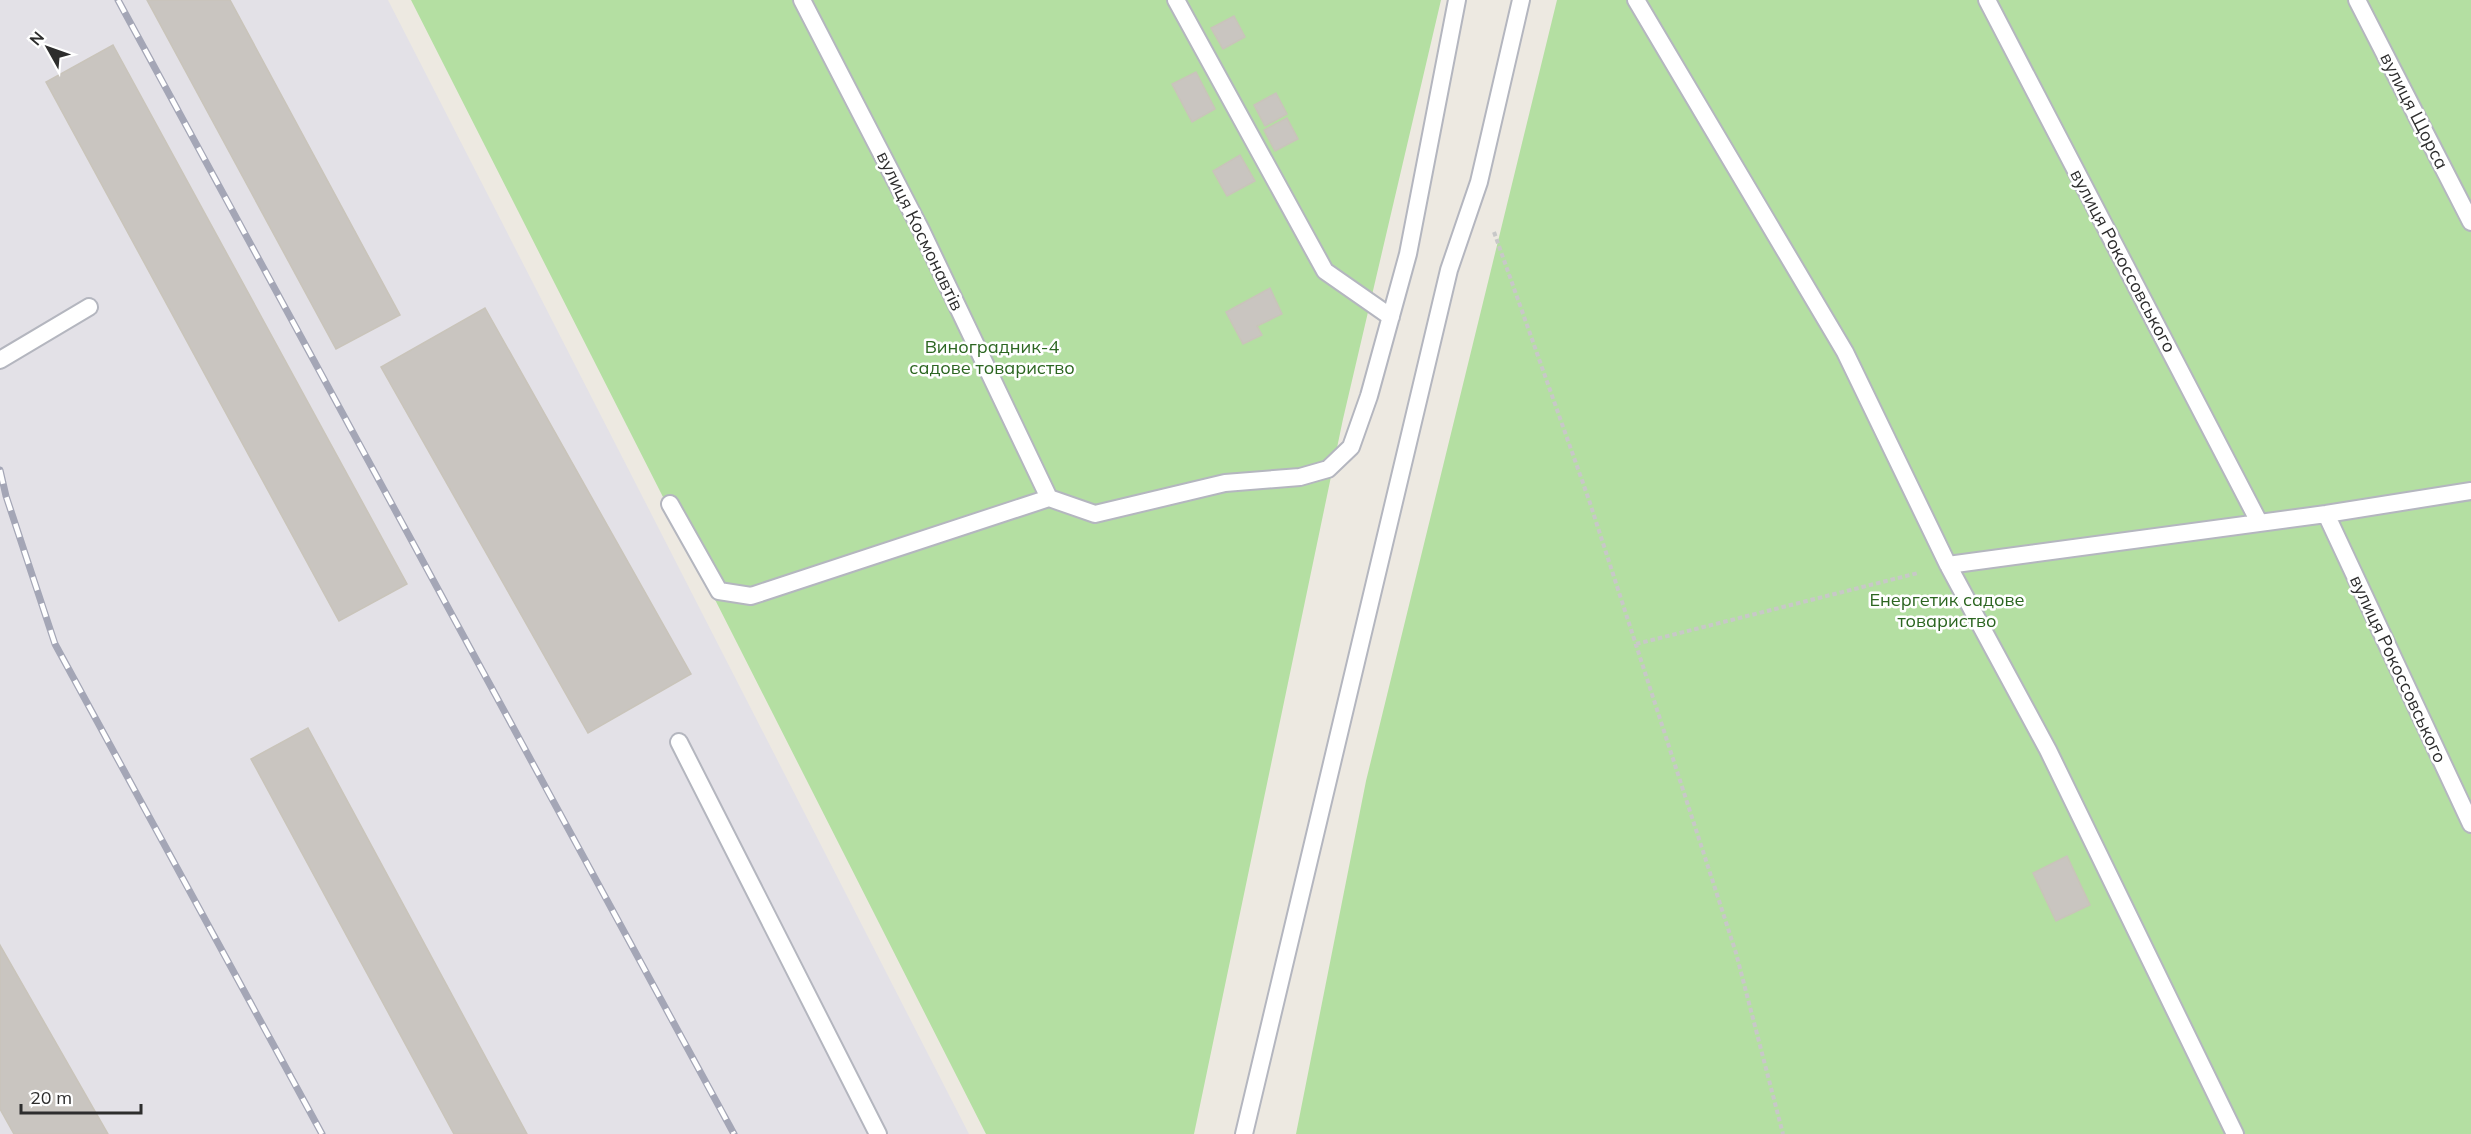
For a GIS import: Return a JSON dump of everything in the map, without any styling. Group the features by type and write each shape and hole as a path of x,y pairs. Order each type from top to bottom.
{"lane":[{"name":"вулиця Космонавтів","path":"802,0 921,230 1049,498"},
{"path":"1176,0 1325,271 1391,317"},
{"path":"670,504 719,591 751,596 1049,498 1095,514 1225,483 1300,477 1328,469 1351,447 1391,317 1408,254 1457,0"},
{"path":"1244,1134 1449,270 1479,183 1521,0"},
{"path":"1636,0 1845,352 1948,565 2048,750 2235,1134"},
{"name":"вулиця Рокоссовського","path":"1987,0 2259,522"},
{"name":"вулиця Щорса","path":"2357,0 2471,222"},
{"path":"0,360 89,307"},
{"path":"1948,565 2326,514 2471,491"},
{"name":"вулиця Рокоссовського","path":"2326,514 2471,824"},
{"path":"679,742 878,1134"}],"path":[{"path":"1493,229 1589,500 1736,953 1783,1134"},
{"path":"1636,644 1948,565"}],"shaded area":[{"path":"0,0 388,0 969,1134 0,1134"}],"green space":[{"name":"Виноградник-4 садове товариство","path":"411,0 1441,0 1343,419 1194,1134 986,1134"},
{"name":"Енергетик садове товариство","path":"1557,0 2471,0 2471,1134 1296,1134 1366,781"}],"building":[{"path":"147,0 230,0 400,315 336,349"},
{"path":"1234,16 1245,37 1223,49 1211,28"},
{"path":"113,45 407,584 339,621 46,82"},
{"path":"1196,72 1215,109 1192,122 1172,84"},
{"path":"1276,93 1287,114 1265,126 1254,105"},
{"path":"1287,118 1298,139 1275,151 1264,130"},
{"path":"1240,155 1255,181 1227,196 1213,171"},
{"path":"1270,288 1282,314 1257,326 1262,335 1243,344 1226,312"},
{"path":"485,308 691,674 588,733 381,367"},
{"path":"308,728 527,1134 454,1134 251,759"},
{"path":"2067,856 2090,905 2056,921 2033,873"},
{"path":"0,945 108,1134 14,1134 0,1109"}],"railway":[{"path":"118,0 734,1134"},
{"path":"0,470 6,496 55,644 322,1134"}]}
